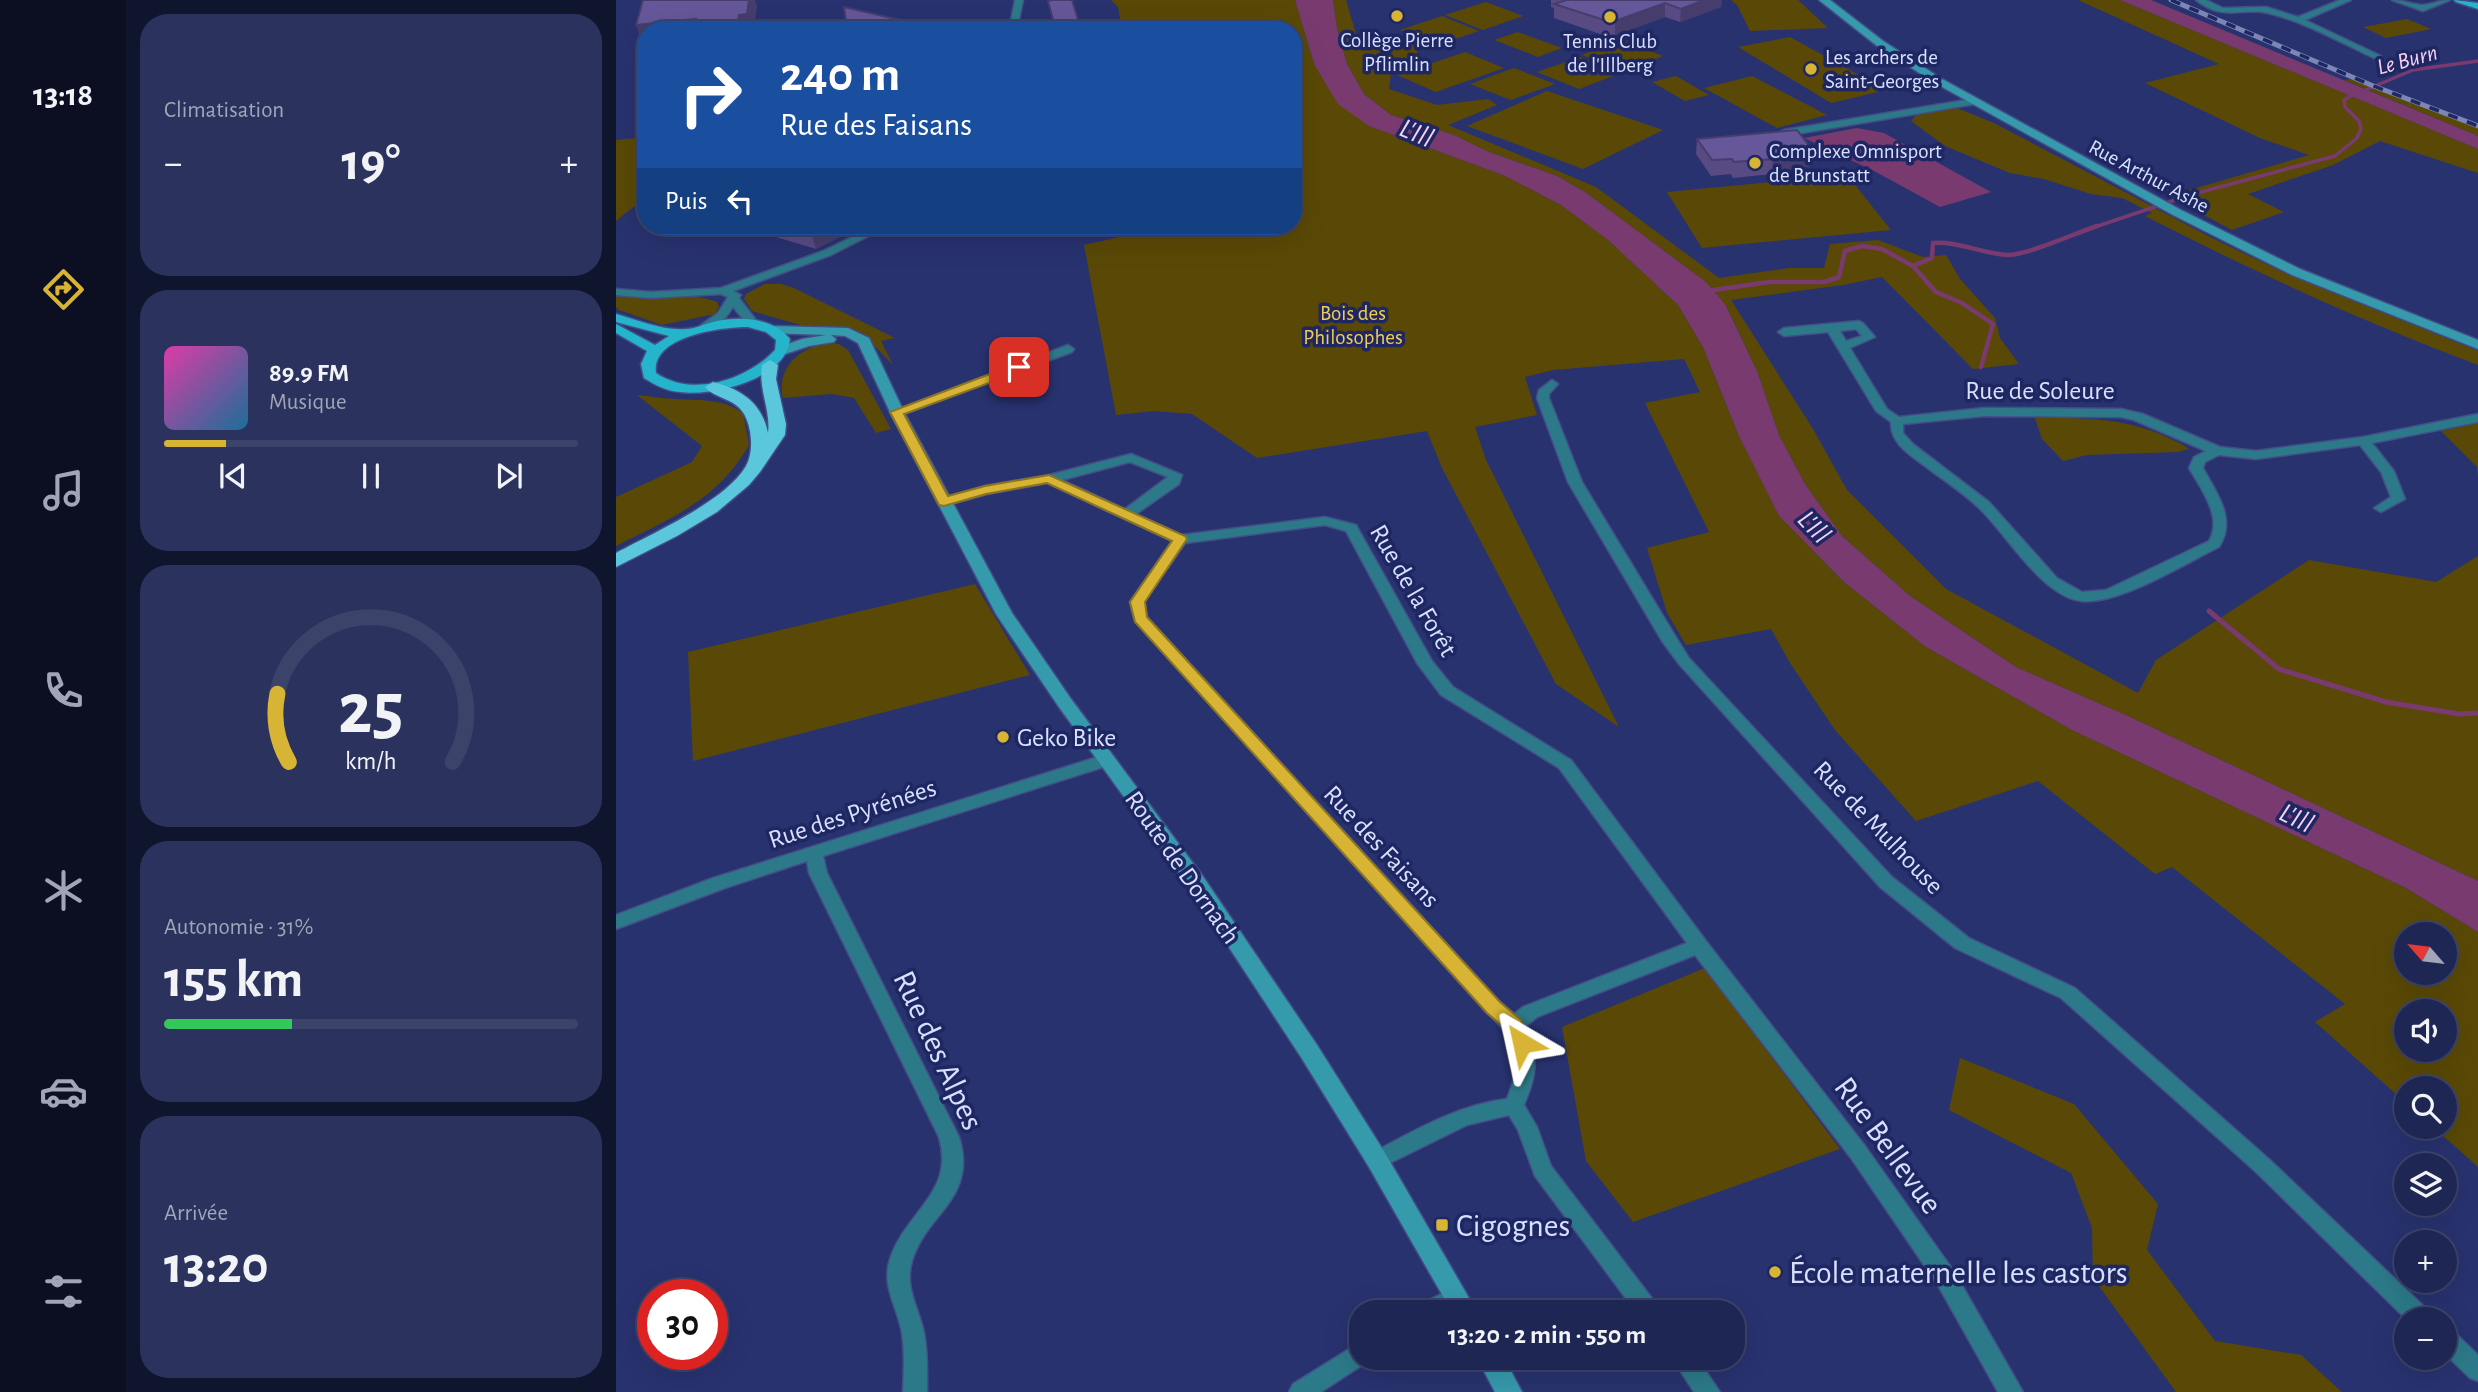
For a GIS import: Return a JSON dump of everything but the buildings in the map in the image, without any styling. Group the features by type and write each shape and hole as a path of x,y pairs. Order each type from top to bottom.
{"highway":[{"path":"616,561 713,505 744,480 770,448 777,436 778,421 768,385 770,365"},
{"path":"713,387 741,398 753,410 760,435 758,460"}],"main road":[{"name":"Rue Arthur Ashe","path":"1824,0 1885,47 1972,102 2151,200 2296,271 2405,318 2478,345"},
{"path":"2459,0 2478,6"},
{"path":"616,318 666,332 753,324 773,330 783,339 782,351"},
{"path":"616,328 656,351"},
{"name":"Route de Dornach","path":"773,330 857,334 864,341 899,417 1004,614 1197,883 1377,1160 1458,1300"},
{"path":"688,332 656,351 647,364 647,370 653,379 679,388 713,387 735,382 770,365 782,351 807,342 838,339 856,345 872,362"},
{"path":"1497,1370 1509,1392"}],"street":[{"path":"1015,21 1019,0"},
{"path":"2200,0 2222,10 2266,10 2298,20 2377,55"},
{"path":"2298,20 2347,0"},
{"path":"2396,0 2423,8 2446,0"},
{"path":"1784,133 1972,102"},
{"path":"616,292 658,295 722,292 827,253 864,235"},
{"path":"722,292 734,297 753,324"},
{"path":"705,328 722,315 734,297"},
{"path":"1784,332 1859,325 1869,337 1844,346"},
{"path":"1832,328 1882,411 1898,421 1897,433 1908,447 1984,505 2052,581 2079,596 2110,594 2214,544 2222,534 2223,521 2196,468 2199,460 2217,451"},
{"path":"899,417 1068,349"},
{"name":"Rue de Mulhouse","path":"1552,384 1543,393 1543,398 1575,482 1670,641 1684,661 1886,882 1962,943 2068,993 2263,1166 2409,1307"},
{"name":"Rue de Soleure","path":"1898,421 1983,412 2121,413 2138,417 2217,451 2256,455 2364,441 2478,418"},
{"path":"2364,441 2387,471 2398,499 2381,508"},
{"path":"944,502 985,490 1049,479 1130,458 1175,475 1174,481 1127,514"},
{"path":"1049,479 1180,539"},
{"name":"Rue de la Forêt","path":"1180,539 1325,521 1351,528 1425,663 1447,691 1565,764 1699,946"},
{"name":"Rue des Faisans","path":"1180,539 1137,602 1140,618 1493,1007 1514,1025"},
{"name":"Rue des Pyrénées","path":"616,922 719,883 1107,760"},
{"name":"Rue des Alpes","path":"814,854 818,873 948,1136 955,1161 947,1189 905,1251 898,1272 901,1296 912,1329 916,1358 915,1392"},
{"path":"1514,1106 1528,1063 1514,1025 1530,1012 1699,946"},
{"name":"Rue Bellevue","path":"1699,946 1858,1152 1947,1280 2011,1392"},
{"path":"1377,1160 1461,1117 1493,1108 1514,1106"},
{"path":"1514,1106 1527,1127 1542,1170 1640,1300"},
{"path":"2457,1350 2478,1370"},
{"path":"1301,1392 1349,1361"},
{"path":"1691,1370 1708,1392"}],"green space":[{"path":"1111,0 1295,0 1301,21 1120,21 1118,7"},
{"path":"1333,0 1346,0 1356,34 1417,44 1417,59 1391,74 1389,89 1437,105 1488,99 1497,105 1448,125 1596,187 1719,278 1789,268 1824,268 1830,244 1878,240 1923,257 1946,255 1960,279 1995,318 2000,338 2019,364 1973,369 1882,277 1731,300 1813,429 1847,490 1946,589 2138,693 2156,660 2309,560 2436,582 2478,556 2478,881 2130,717 2016,667 1910,596 1842,536 1805,484 1779,435 1757,371 1725,304 1706,282 1585,192 1557,176 1489,152 1454,135 1391,115 1364,94 1347,64"},
{"path":"1731,0 1798,0 1828,28 1750,31 1737,5"},
{"path":"2078,0 2120,0 2478,149 2478,173 2380,141 2333,165 2248,194 2284,212 2232,230 2178,201 2186,191 2309,155 2260,138 2145,83 2219,64"},
{"path":"1486,2 1523,16 1483,30 1445,15"},
{"path":"1442,16 1479,31 1437,45 1400,30"},
{"path":"2407,19 2431,29 2386,38 2363,27"},
{"name":"Bois des Philosophes","path":"1302,24 1314,64 1369,126 1503,175 1561,205 1608,240 1678,305 1703,347 1739,436 1779,516 1844,582 1926,647 2072,730 2406,888 2478,932 2478,1167 2446,1139 2457,1139 2457,1076 2394,1076 2394,1092 2315,1022 2345,1004 2172,867 2155,874 2038,781 1916,821 1835,730 1790,663 1771,629 1686,645 1667,613 1647,548 1709,532 1645,403 1700,392 1684,359 1553,370 1525,377 1537,415 1475,427 1486,460 1619,727 1556,684 1442,468 1427,431 1257,458 1192,414 1154,411 1116,415 1084,245 1129,235 1302,235"},
{"path":"1518,32 1562,48 1538,57 1494,40"},
{"name":"Les archers de Saint-Georges","path":"1790,37 1886,90 1831,103 1738,47"},
{"path":"1621,40 1663,56 1624,71 1582,55"},
{"path":"1465,52 1504,68 1436,92 1397,75"},
{"path":"1580,57 1621,73 1579,89 1537,72"},
{"path":"1514,68 1555,84 1511,100 1470,84"},
{"path":"1676,76 1709,95 1685,101 1652,82"},
{"path":"1752,76 1827,115 1777,128 1704,88"},
{"path":"2352,79 2478,128 2478,136 2344,80"},
{"path":"1547,91 1663,130 1583,169 1467,126"},
{"path":"1957,108 1994,123 2214,239 2291,276 2478,351 2478,365 2351,314 2269,277 2145,216 2152,213 2122,198 2091,194 2044,179 2010,173 1945,146 1911,121 1916,115"},
{"path":"637,138 637,204 616,221 616,140"},
{"path":"1847,175 1891,230 1702,248 1667,192"},
{"path":"765,284 781,284 794,288 895,338 881,341 893,365 862,333 844,328 807,327 752,311 744,299 746,294"},
{"path":"616,295 695,297 717,302 719,307 715,314 662,325 619,310 616,307"},
{"path":"827,343 839,344 848,350 891,429 876,433 854,398 832,394 783,398 783,377 792,361 807,349"},
{"path":"637,395 711,401 735,408 743,413 749,445 736,465 707,494 674,516 616,546 616,497 692,462 702,446"},
{"path":"2035,418 2129,424 2160,434 2189,449 2178,452 2087,455 2063,461 2042,439"},
{"path":"2478,423 2478,478 2477,467 2441,431"},
{"path":"975,584 1030,675 693,761 688,652"},
{"path":"1705,968 1840,1149 1633,1222 1586,1161 1562,1027"},
{"path":"1960,1058 2074,1104 2158,1204 2147,1250 2215,1341 2301,1355 2342,1392 2176,1392 2093,1278 2092,1228 2071,1173 1949,1110"}],"water":[{"name":"L'Ill","path":"1295,0 1333,0 1347,64 1364,94 1391,115 1454,135 1489,152 1557,176 1585,192 1706,282 1725,304 1757,371 1779,435 1805,484 1842,536 1910,596 2016,667 2130,717 2478,881 2478,932 2406,888 2072,730 1926,647 1844,582 1779,516 1739,436 1703,347 1678,305 1608,240 1561,205 1503,175 1369,126 1338,104 1314,64"},
{"path":"2120,0 2151,0 2478,136 2478,149"},
{"path":"1857,128 1884,133 1991,192 1940,207 1876,172 1804,138"}],"waterway":[{"name":"Le Burn","path":"2363,91 2413,70 2478,61"},
{"path":"2092,228 2190,195 2335,156 2357,138 2361,129 2359,121 2345,107 2344,100 2354,94"},
{"path":"1913,266 1932,258 1933,243 2008,255 2039,248 2097,226"},
{"path":"1707,291 1769,282 1824,282 1839,277 1845,251 1862,246 1882,249 1913,266"},
{"path":"1913,266 1936,292 1962,303 1993,324 1981,367"},
{"path":"2209,611 2279,669 2386,702 2459,714 2478,713"}],"railway":[{"path":"2171,0 2371,85 2478,126"}],"place":[{"name":"Collège Pierre Pflimlin","path":"1397,16"},
{"name":"Tennis Club de l'Illberg","path":"1610,17"},
{"name":"Les archers de Saint-Georges","path":"1811,69"},
{"name":"Complexe Omnisport de Brunstatt","path":"1755,163"},
{"name":"Geko Bike","path":"1003,737"},
{"name":"Cigognes","path":"1442,1225"},
{"name":"École maternelle les castors","path":"1775,1272"}],"route":[{"path":"1019,367 897,412 944,502 985,490 1049,479 1180,539 1137,602 1140,618 1233,724 1493,1007 1514,1025 1522,1043"}]}
